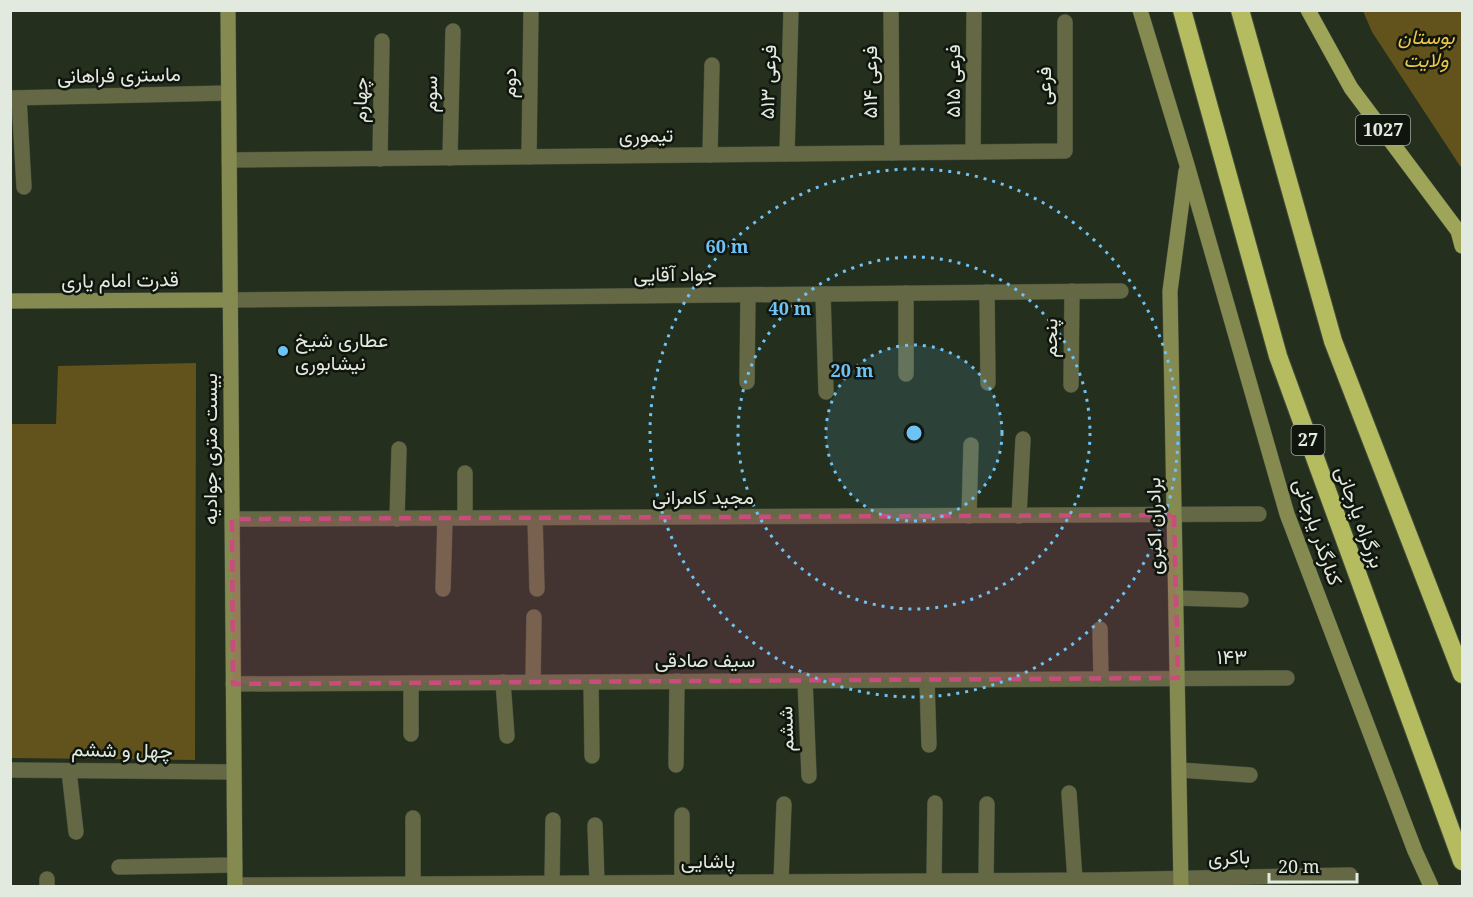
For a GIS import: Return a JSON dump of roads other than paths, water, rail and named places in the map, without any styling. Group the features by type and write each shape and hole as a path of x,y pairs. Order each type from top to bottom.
{"highway":[{"name":"بزرگراه یارجانی","path":"1182,10 1278,356 1462,861"},
{"name":"بزرگراه یارجانی","path":"1240,10 1333,341 1462,674"}],"main road":[{"name":"1027","path":"1308,10 1350,88 1458,231 1462,246"}],"street":[{"name":"بیست متری جوادیه","path":"228,10 235,886"},
{"name":"دوم","path":"529,157 531,10"},
{"name":"فرعی ۵۱۳","path":"787,154 791,10"},
{"name":"فرعی ۵۱۴","path":"891,10 892,153"},
{"name":"فرعی ۵۱۵","path":"974,10 974,152"},
{"name":"کنارگذر یارجانی","path":"1140,10 1287,514 1410,840 1431,886"},
{"name":"فرعی","path":"1065,22 1065,151"},
{"name":"سوم","path":"450,158 453,31"},
{"name":"چهارم","path":"380,159 382,41"},
{"path":"710,155 712,65"},
{"name":"ماستری فراهانی","path":"15,98 228,93"},
{"path":"15,98 24,188"},
{"name":"تیموری","path":"229,160 1065,151"},
{"name":"برادران اکبری","path":"1181,883 1170,291 1187,165"},
{"name":"پنجم","path":"1071,385 1072,291"},
{"name":"جواد آقایی","path":"230,300 1121,291"},
{"path":"987,292 988,383"},
{"path":"906,293 906,374"},
{"path":"823,294 826,392"},
{"path":"747,381 748,295"},
{"name":"قدرت امام یاری","path":"10,302 230,300"},
{"path":"1019,516 1023,439"},
{"path":"969,516 971,445"},
{"path":"397,519 399,449"},
{"path":"465,473 465,518"},
{"name":"مجید کامرانی","path":"232,519 1259,514"},
{"path":"443,589 445,518"},
{"path":"535,518 537,590"},
{"path":"1176,598 1241,600"},
{"path":"533,682 534,616"},
{"path":"1100,629 1101,679"},
{"name":"سیف صادقی","path":"233,684 1178,678"},
{"name":"۱۴۳","path":"1178,678 1287,678"},
{"name":"ششم","path":"805,680 809,776"},
{"path":"927,680 929,745"},
{"path":"676,681 676,765"},
{"path":"503,682 507,736"},
{"path":"591,682 592,756"},
{"path":"411,683 411,734"},
{"name":"چهل و ششم","path":"10,770 234,772"},
{"path":"1180,770 1250,775"},
{"path":"69,771 76,832"},
{"path":"1070,793 1075,880"},
{"path":"934,881 935,803"},
{"path":"781,882 784,804"},
{"path":"986,880 987,804"},
{"path":"682,815 682,882"},
{"path":"413,818 413,884"},
{"path":"552,883 553,820"},
{"path":"595,825 597,883"},
{"path":"119,867 235,865"},
{"name":"باکری","path":"1181,883 1350,874"},
{"name":"پاشایی","path":"235,886 682,882 715,884 986,880 1181,883"}],"place":[{"name":"عطاری شیخ نیشابوری","path":"283,351"}],"park label":[{"name":"بوستان ولایت","path":"1426,48"}]}
